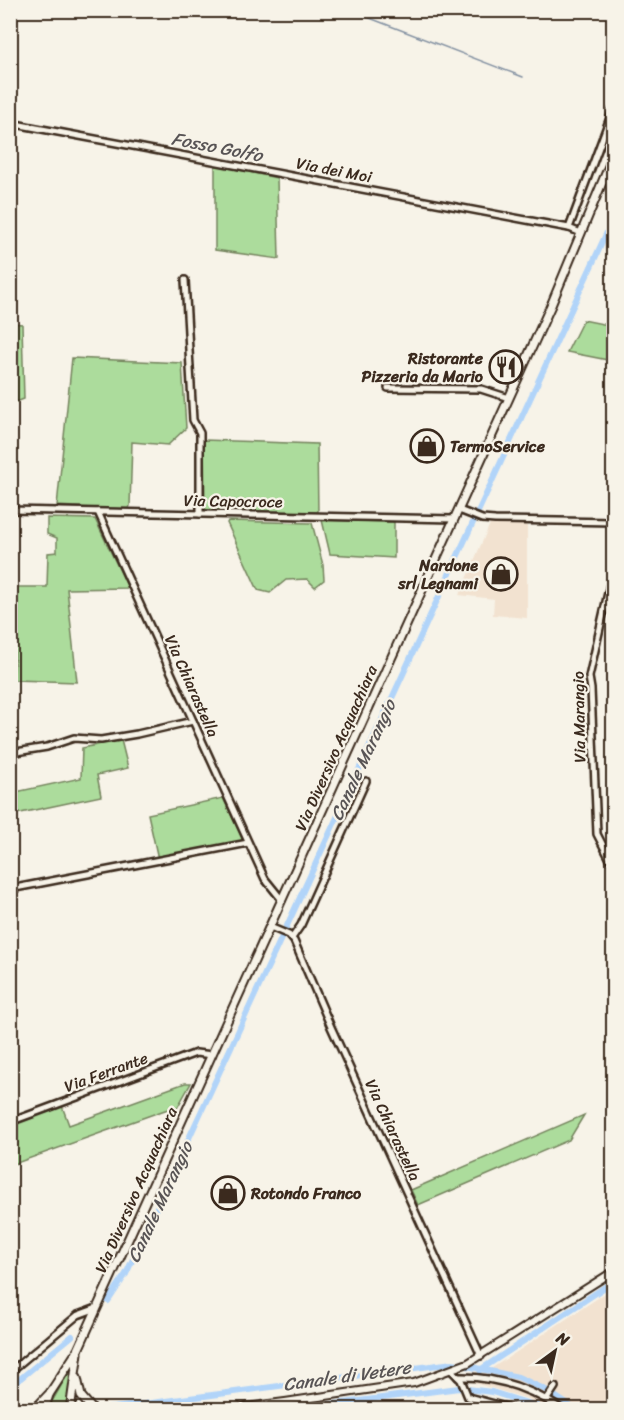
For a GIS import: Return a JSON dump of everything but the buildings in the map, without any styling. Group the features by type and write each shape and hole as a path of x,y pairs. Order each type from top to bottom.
{"main road":[{"name":"Via Diversivo Acquachiara","path":"78,1350 212,1054 273,928 282,900 454,519 462,510 614,154"},
{"path":"70,1410 78,1350"},
{"path":"34,1410 50,1393 78,1350"},
{"path":"76,1375 81,1396 93,1410"},
{"path":"44,1410 50,1393"}],"street":[{"path":"569,228 614,107"},
{"name":"Via dei Moi","path":"10,123 569,228 581,233"},
{"path":"185,280 193,420 200,434 200,514"},
{"path":"388,388 480,389 509,398"},
{"name":"Via Capocroce","path":"10,510 454,519"},
{"path":"462,510 482,519 614,522"},
{"name":"Via Chiarastella","path":"99,512 248,843 265,879 282,900"},
{"name":"Via Marangio","path":"614,566 589,677 597,834 614,867"},
{"path":"10,753 47,747 74,738 101,740 193,721"},
{"path":"273,928 291,937 301,924 366,781"},
{"path":"10,889 248,843"},
{"name":"Via Chiarastella","path":"291,937 481,1356"},
{"name":"Via Ferrante","path":"10,1122 196,1053 212,1054"},
{"path":"221,1410 414,1383 454,1369 481,1356 614,1271"},
{"path":"10,1372 78,1315 97,1308"},
{"path":"454,1369 468,1397 517,1410"},
{"path":"459,1379 507,1383 547,1398 563,1410"},
{"path":"547,1398 554,1389"}],"shaded area":[{"path":"490,524 527,524 527,618 493,615 494,599 459,595"},
{"path":"613,1288 613,1409 548,1409 528,1399 471,1382"}],"green space":[{"path":"215,165 277,178 279,259 215,250"},
{"path":"583,320 613,326 613,361 567,352"},
{"path":"11,323 22,324 24,399 11,404"},
{"path":"72,358 182,363 186,428 168,445 132,442 130,506 127,510 57,506"},
{"path":"204,440 317,444 318,512 205,510"},
{"path":"47,518 95,519 128,588 67,589 77,682 14,680 17,587 47,587 48,553 57,552 57,538 47,534"},
{"path":"322,520 394,522 394,558 330,554"},
{"path":"228,521 312,523 323,565 324,580 315,587 307,579 286,580 270,593 258,590"},
{"path":"121,740 128,768 97,775 101,796 11,815 11,793 81,778 82,748"},
{"path":"223,798 243,840 158,859 148,814"},
{"path":"185,1083 191,1083 177,1108 165,1110 11,1165 11,1125 62,1106 69,1125"},
{"path":"584,1115 569,1140 418,1205 411,1190"},
{"path":"69,1372 67,1409 47,1410"}],"waterway":[{"path":"349,10 523,77"},
{"name":"Fosso Golfo","path":"10,120 17,121"},
{"name":"Fosso Golfo","path":"21,122 121,141"},
{"name":"Fosso Golfo","path":"126,141 192,154"},
{"name":"Fosso Golfo","path":"211,158 305,175"},
{"name":"Fosso Golfo","path":"310,176 371,187"},
{"name":"Canale Marangio","path":"108,1301 126,1274 614,217"},
{"path":"480,1370 614,1281"},
{"name":"Canale Marangio","path":"10,1387 72,1336"},
{"name":"Canale di Vetere","path":"106,1409 453,1363 518,1377 544,1389 576,1410"},
{"name":"Canale di Vetere","path":"289,1410 459,1388 492,1392 537,1406 542,1410"},
{"path":"442,1410 476,1410"}],"place":[{"name":"Ristorante Pizzeria da Mario","path":"506,367"},
{"name":"TermoService","path":"427,446"},
{"name":"Nardone srl Legnami","path":"501,574"},
{"name":"Rotondo Franco","path":"228,1193"}]}
